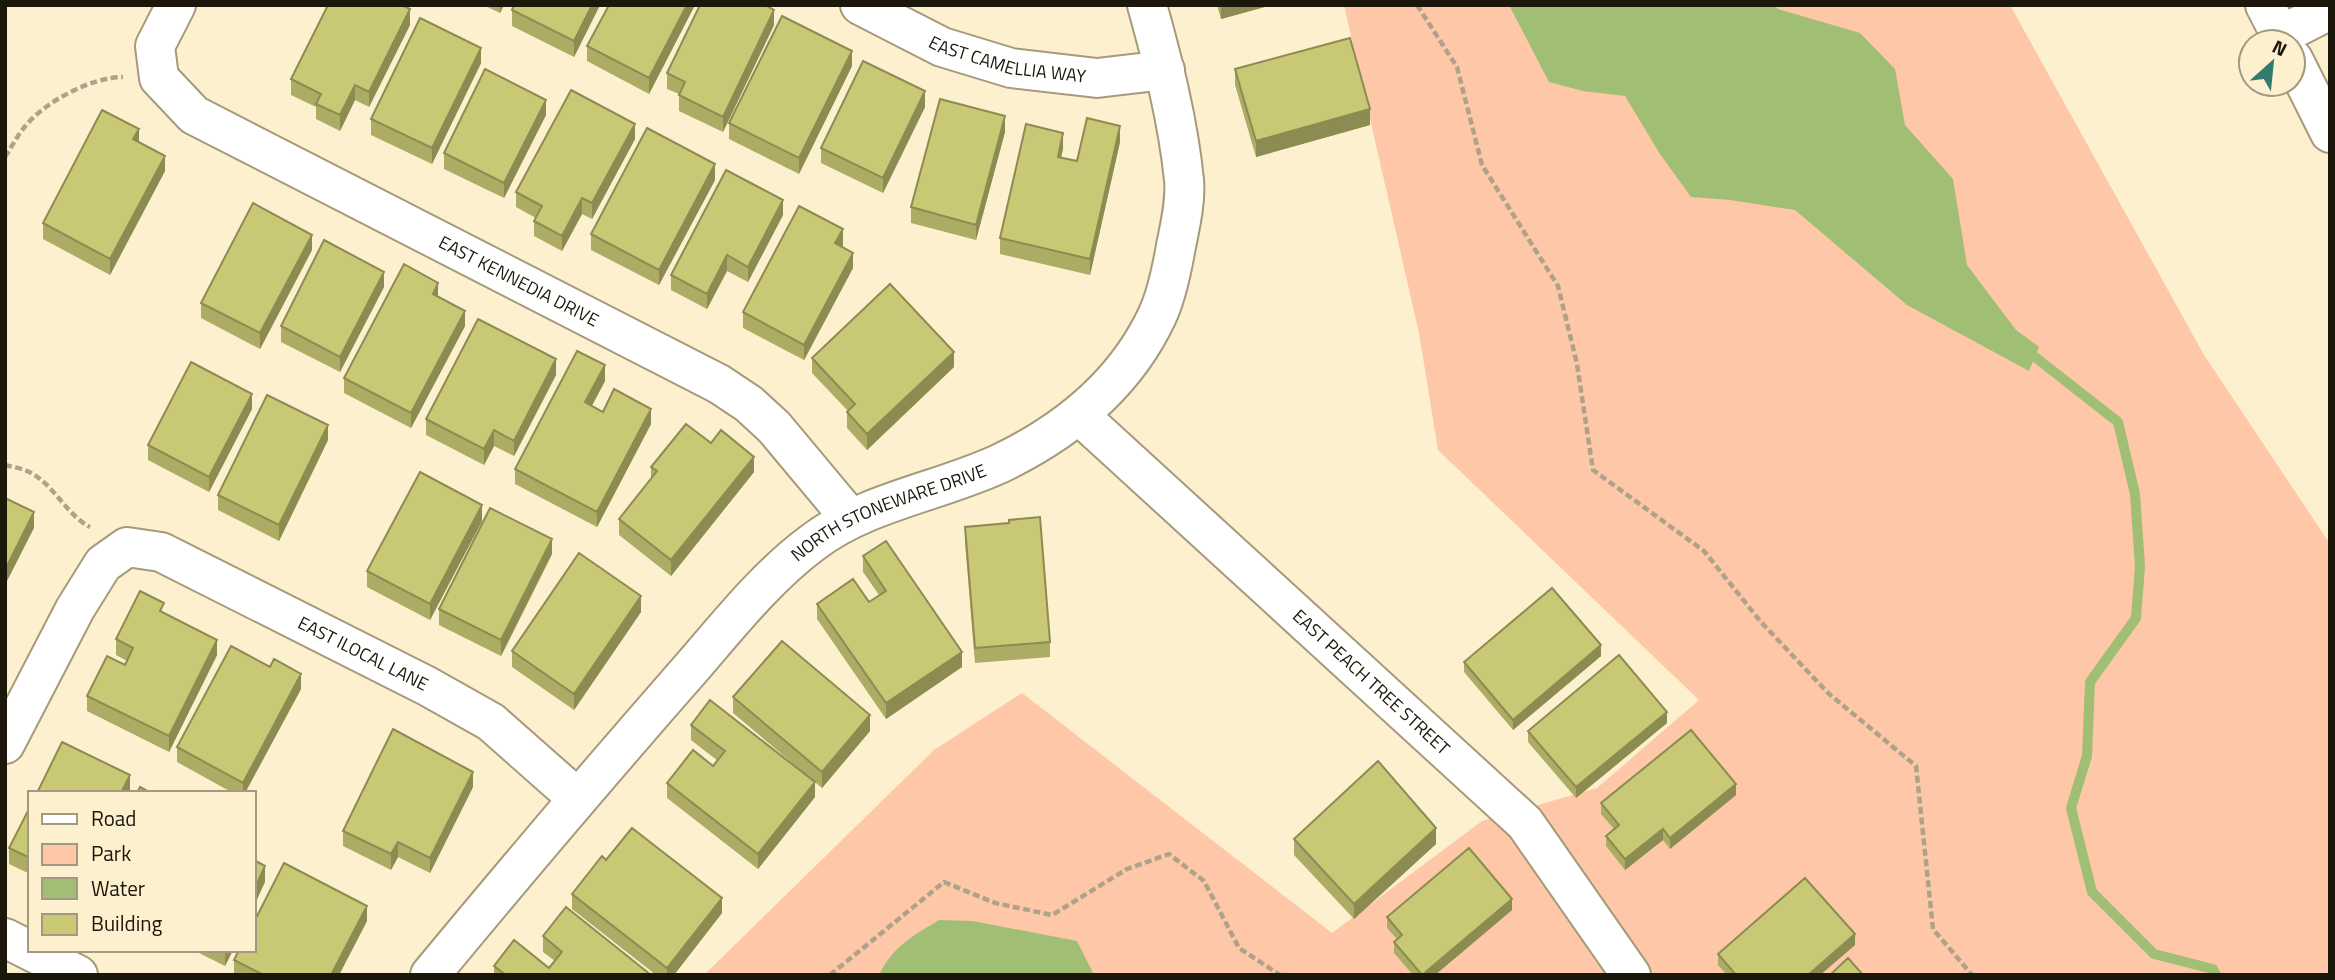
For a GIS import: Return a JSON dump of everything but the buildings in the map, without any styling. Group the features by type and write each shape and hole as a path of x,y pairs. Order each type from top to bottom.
{"street":[{"path":"159,78 155,46 176,5"},
{"name":"EAST CAMELLIA WAY","path":"860,5 942,47 1011,68 1097,78 1166,71"},
{"name":"NORTH STONEWARE DRIVE","path":"430,975 577,798 762,587 811,543 850,518 999,464 1079,415 1114,382 1138,349 1158,314 1171,272 1184,184 1166,71 1147,5"},
{"path":"2295,28 2330,10"},
{"name":"EAST KENNEDIA DRIVE","path":"159,78 194,115 719,384 749,404 774,427 850,518"},
{"path":"2307,87 2330,133"},
{"name":"EAST PEACH TREE STREET","path":"1079,415 1525,823 1631,975"},
{"path":"5,744 75,609 103,564 127,547"},
{"name":"EAST ILOCAL LANE","path":"127,547 161,552 427,686 491,722 577,798"},
{"path":"5,938 28,950"},
{"path":"33,952 78,975"}],"path":[{"path":"1417,5 1457,67 1482,165 1558,286 1577,364 1593,470 1704,551 1761,622 1828,693 1916,766 1933,929 1972,975"},
{"path":"5,157 24,127 61,96 108,77 159,78"},
{"path":"5,465 29,471 50,489 80,523 127,547"},
{"path":"830,975 944,882 995,903 1052,915 1127,869 1169,854 1204,881 1239,947 1280,975"}],"green space":[{"path":"1344,5 2010,5 2204,355 2330,544 2330,975 704,975 934,750 1022,693 1332,933 1482,821 1597,788 1699,700 1438,450 1419,333"}],"water":[{"path":"1509,5 1774,5 1778,9 1860,33 1895,69 1905,125 1953,179 1967,265 2016,330 2039,347 2029,371 1907,305 1795,210 1691,197 1660,154 1625,96 1583,91 1549,82"},
{"path":"939,920 973,921 1077,941 1094,975 879,975 897,949"}],"waterway":[{"path":"2035,357 2118,422 2135,494 2140,566 2136,618 2090,682 2087,756 2071,808 2092,892 2154,954 2213,969 2216,975"}]}
